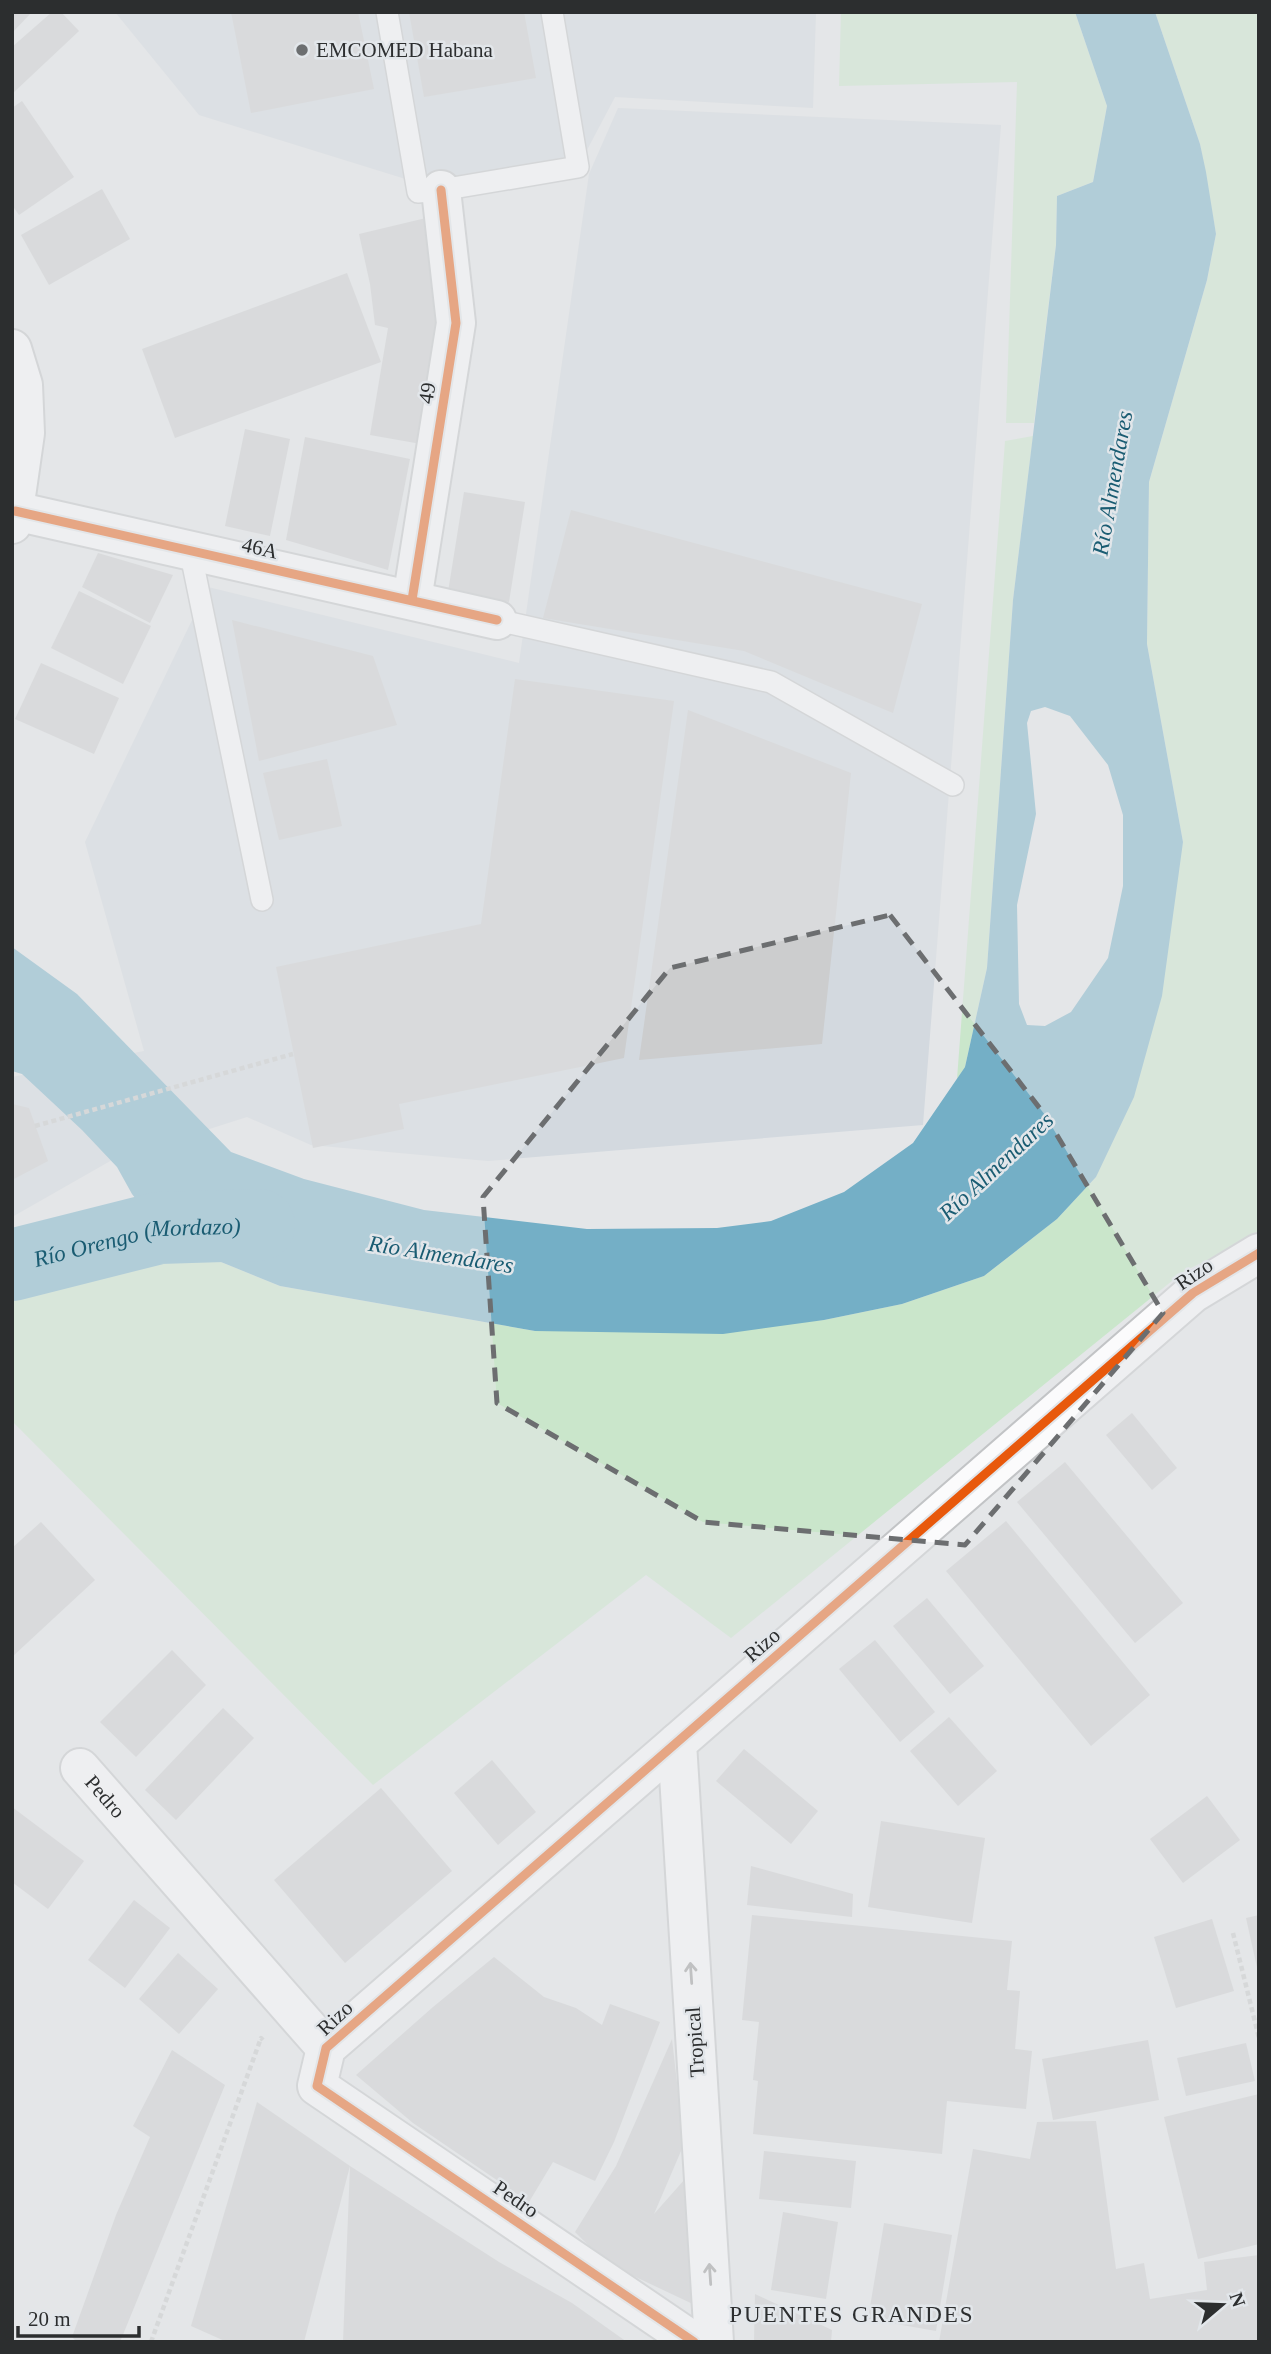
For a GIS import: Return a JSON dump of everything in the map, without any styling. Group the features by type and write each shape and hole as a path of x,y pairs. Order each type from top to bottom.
{"street":[{"name":"49","path":"412,600 456,323 441,190"},
{"path":"12,349 23,385 25,433 14,517"},
{"name":"46A","path":"14,517 190,550 497,620"},
{"name":"Rizo","path":"317,2086 326,2048 1193,1293 1259,1253"},
{"name":"Tropical","path":"677,1743 714,2342"},
{"name":"Pedro","path":"80,1768 326,2048"},
{"name":"Pedro","path":"317,2086 694,2342"}],"lane":[{"path":"387,12 418,192 578,167 552,12"},
{"path":"190,550 262,900"},
{"path":"497,620 771,682 953,785"}],"path":[{"path":"35,1126 293,1054"},
{"path":"1233,1933 1259,2038"},
{"path":"152,2342 261,2038 270,2046"}],"highlighted area":[{"path":"890,915 1045,1115 1163,1313 965,1545 703,1522 497,1403 483,1197 670,968"}],"shaded area":[{"path":"115,12 816,12 813,108 615,97 578,167 441,190 199,115"},
{"path":"618,108 1001,125 923,1125 488,1161 311,1145 247,1117 112,1160 12,1217 12,1077 144,1051 85,842 208,587 519,663 589,174"}],"green space":[{"path":"841,12 1075,12 1107,106 1093,182 1057,196 1056,245 1034,423 1006,423 1017,82 839,86"},
{"path":"1155,12 1259,12 1259,1234 1183,1272 731,1638 646,1575 373,1785 12,1421 12,1288 189,1249 280,1286 535,1331 824,1320 902,1304 984,1276 1057,1219 1096,1177 1183,842 1147,644 1149,482 1207,280 1216,234 1200,144"},
{"path":"1033,436 1013,600 987,968 965,1067 957,1079 1005,441"}],"water":[{"name":"Río Almendares","path":"1075,12 1155,12 1200,144 1216,234 1207,280 1149,482 1147,644 1183,842 1162,996 1134,1097 1096,1177 1057,1219 984,1276 902,1304 824,1320 723,1334 535,1331 280,1286 189,1249 159,1228 132,1194 117,1167 22,1074 12,1071 12,947 77,994 231,1152 304,1179 424,1210 587,1229 717,1228 771,1221 844,1192 913,1143 965,1067 987,968 1013,600 1056,245 1057,196 1093,182 1107,106","holes":["1045,707 1070,716 1108,765 1123,815 1123,886 1108,958 1071,1012 1045,1026 1027,1025 1019,1004 1017,905 1036,814 1027,723 1031,711"]}],"building":[{"path":"12,12 32,12 12,33"},
{"path":"52,12 61,12 79,31 12,94 12,47"},
{"name":"EMCOMED Habana","path":"231,12 358,12 374,89 251,113"},
{"path":"409,12 524,12 536,78 424,97"},
{"path":"22,101 74,177 19,215 12,205 12,108"},
{"path":"102,189 130,239 49,285 21,235"},
{"path":"426,218 439,337 421,444 370,435 388,328 375,325 370,284 359,234"},
{"path":"347,273 381,362 175,438 142,349"},
{"path":"245,429 290,439 270,536 225,526"},
{"path":"305,437 410,459 388,570 286,540"},
{"path":"464,492 525,502 509,602 448,592"},
{"path":"571,510 922,604 893,713 744,651 543,618"},
{"path":"98,553 173,575 150,623 82,587"},
{"path":"79,591 151,626 123,684 51,648"},
{"path":"232,620 373,656 397,725 259,761"},
{"path":"41,663 119,698 94,754 15,719"},
{"path":"515,679 674,701 624,1058 399,1104 404,1129 313,1148 276,967 481,924"},
{"path":"688,710 851,773 822,1044 639,1060"},
{"path":"327,759 342,826 279,840 263,773"},
{"path":"12,1104 29,1108 48,1161 12,1180"},
{"path":"1132,1413 1177,1468 1152,1490 1106,1435"},
{"path":"1065,1462 1183,1603 1135,1643 1017,1502"},
{"path":"1006,1521 1150,1695 1091,1746 946,1571"},
{"path":"41,1522 95,1580 12,1657 12,1548"},
{"path":"927,1598 984,1666 950,1694 893,1626"},
{"path":"875,1640 935,1712 900,1742 839,1669"},
{"path":"172,1650 206,1685 136,1757 100,1722"},
{"path":"223,1708 254,1738 176,1820 145,1790"},
{"path":"949,1717 997,1771 958,1806 910,1751"},
{"path":"744,1749 818,1811 791,1844 716,1781"},
{"path":"492,1760 536,1812 498,1845 454,1793"},
{"path":"381,1788 452,1871 345,1963 274,1880"},
{"path":"1207,1796 1240,1840 1183,1883 1150,1839"},
{"path":"12,1807 84,1861 48,1909 12,1882"},
{"path":"881,1821 985,1838 972,1923 868,1907"},
{"path":"751,1866 853,1894 852,1917 747,1905"},
{"path":"134,1900 170,1928 125,1988 88,1960"},
{"path":"752,1915 1012,1941 1007,1990 1020,1991 1015,2049 1032,2051 1026,2109 947,2101 942,2154 753,2134 758,2081 753,2080 759,2022 742,2020"},
{"path":"1259,1915 1259,1972 1258,1972 1246,1918"},
{"path":"1212,1919 1234,1991 1176,2008 1154,1937"},
{"path":"178,1953 218,1989 179,2034 139,1999"},
{"path":"494,1957 544,1997 576,2008 602,2025 610,2004 660,2022 614,2142 595,2181 553,2162 529,2202 413,2123 356,2075"},
{"path":"672,2039 684,2144 654,2214 685,2179 697,2306 606,2263 575,2232 616,2166"},
{"path":"1148,2040 1159,2100 1053,2120 1042,2059"},
{"path":"1246,2043 1255,2081 1186,2096 1177,2058"},
{"path":"172,2050 225,2085 120,2342 77,2342 72,2337 116,2215 150,2137 133,2126"},
{"path":"1259,2094 1259,2244 1198,2259 1164,2117"},
{"path":"257,2102 350,2166 304,2342 227,2342 191,2326"},
{"path":"1096,2121 1116,2269 1144,2263 1150,2299 1207,2290 1204,2262 1259,2255 1259,2342 939,2342 973,2149 1030,2159 1037,2122"},
{"path":"764,2151 856,2161 851,2208 759,2199"},
{"path":"350,2166 499,2262 572,2303 627,2342 343,2342"},
{"path":"783,2212 838,2222 826,2299 771,2290"},
{"path":"884,2223 952,2235 936,2331 868,2319"},
{"path":"755,2294 832,2330 831,2342 754,2342"}],"waterway":[{"name":"Río Orengo (Mordazo)","path":"12,1265 159,1228 259,1225"}],"cycle path":[{"path":"412,600 456,323 441,190"},
{"path":"15,511 497,620"},
{"path":"694,2342 317,2086 326,2048 1193,1293 1259,1253"}],"place":[{"name":"EMCOMED Habana","path":"302,50"}],"district":[{"name":"PUENTES GRANDES","path":"852,2314"}]}
